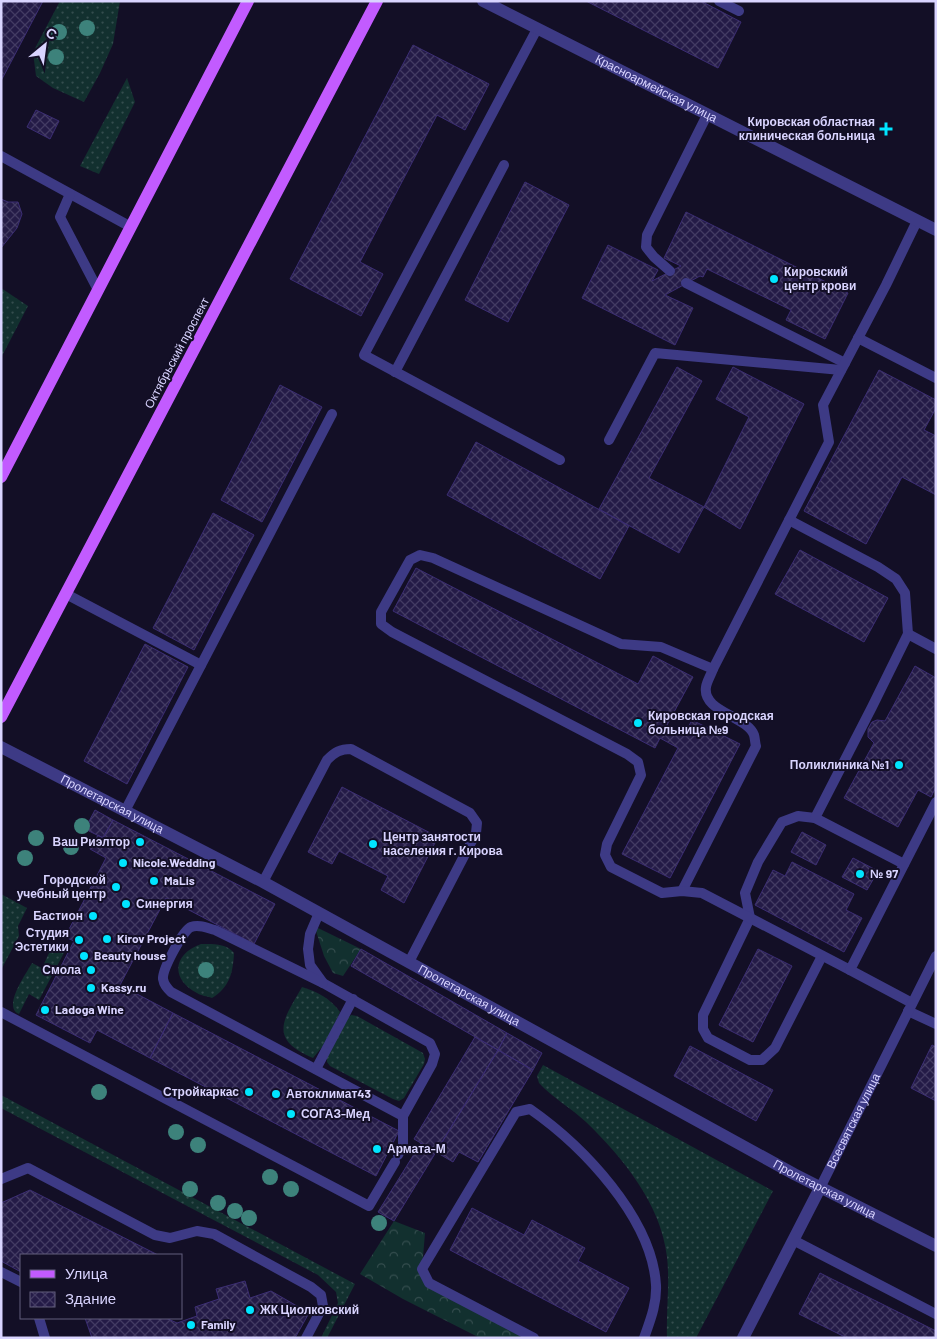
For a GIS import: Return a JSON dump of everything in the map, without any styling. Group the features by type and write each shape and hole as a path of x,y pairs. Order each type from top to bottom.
{"main road":[{"path":"1,477 248,1"},
{"name":"Октябрьский проспект","path":"1,717 377,1"}],"street":[{"name":"Красноармейская улица","path":"483,1 936,230"},
{"name":"Пролетарская улица","path":"1,747 263,882 820,1188 936,1246"},
{"name":"Всесвятская улица","path":"743,1338 820,1188"}],"lane":[{"path":"719,1 739,11"},
{"path":"537,29 364,355 560,460"},
{"path":"670,271 646,247 647,235 707,115"},
{"path":"1,156 131,228"},
{"path":"395,372 504,165"},
{"path":"70,194 60,217 98,290"},
{"path":"682,891 756,746 754,734 744,724 716,708 708,699 706,688 713,669 829,442 823,405 917,221"},
{"path":"686,283 843,366"},
{"path":"858,338 936,378"},
{"path":"609,440 655,353 843,366"},
{"path":"125,811 332,414"},
{"path":"789,520 878,567 896,579 905,594 908,634 814,818"},
{"path":"713,669 661,647 621,644 433,558 420,555 410,560 382,612 381,624 392,632 627,754 638,762 641,775 607,844 605,855 611,867 662,893 682,891 702,893 850,970 936,1024"},
{"path":"66,594 201,665"},
{"path":"908,634 936,648"},
{"path":"263,882 327,760 341,749 351,749 470,813 477,823 476,833 409,962"},
{"path":"850,970 936,802"},
{"path":"822,956 775,1048 762,1060 750,1060 708,1038 703,1029 703,1014 750,918 745,892 758,862 782,822 798,816 814,818 904,864"},
{"path":"319,913 310,934 308,949 310,965 323,983"},
{"path":"1,1012 370,1206 403,1145 403,1116 432,1064 435,1054 430,1043 323,983 214,930 200,926 192,926 186,930 165,968 164,985 171,992 403,1116"},
{"name":"Всесвятская улица","path":"820,1188 936,956"},
{"path":"316,1069 353,1000"},
{"path":"534,1338 429,1283 422,1269 516,1112 530,1109 552,1125 585,1156 614,1189 644,1239 653,1265 656,1287 654,1310 644,1338"},
{"path":"1,1179 28,1168 155,1235 170,1238 197,1231 214,1234 311,1287 322,1295 323,1306 306,1338"},
{"path":"793,1240 936,1314"},
{"path":"1,1272 20,1282"},
{"path":"39,1319 45,1338"}],"green space":[{"path":"60,1 120,1 113,44 84,102 53,88 36,76 33,52"},
{"path":"127,78 135,102 99,174 80,166"},
{"path":"1,288 28,306 1,358"},
{"path":"1,894 27,908 18,926 19,936 1,970"},
{"path":"318,928 361,949 343,976 333,973 324,956 316,931"},
{"path":"51,943 65,951 39,1000 29,994 19,1014 14,1010 13,1005 17,990 32,963 42,968 49,953 40,947"},
{"path":"201,944 215,944 227,947 234,953 233,966 227,984 212,998 199,994 188,987 182,981 179,974 180,960 192,948"},
{"path":"302,987 323,996 340,1012 327,1041 313,1058 290,1044 285,1036 285,1019"},
{"path":"351,1015 357,1016 423,1053 424,1064 404,1098 399,1101 330,1066 327,1062 327,1056 346,1020"},
{"path":"543,1065 773,1191 696,1338 667,1338 667,1257 657,1219 648,1200 626,1167 600,1136 539,1083 537,1076"},
{"path":"1,1095 355,1284 327,1338 321,1338 338,1303 336,1292 318,1275 1,1108"},
{"path":"394,1221 425,1233 422,1269 429,1283 534,1338 480,1338 403,1299 360,1274"}],"building":[{"path":"1,1 43,1 1,81"},
{"path":"586,1 701,1 741,22 718,68"},
{"path":"413,45 489,84 465,130 437,115 360,262 383,274 361,316 290,279"},
{"path":"36,110 59,121 50,139 27,127"},
{"path":"525,182 569,205 508,322 465,300"},
{"path":"1,199 8,202 18,202 22,214 17,228 1,248"},
{"name":"Кировский центр крови","path":"686,212 848,293 825,339 786,320 791,310 707,269 703,277 700,276 665,295 693,308 675,345 582,298 608,245 658,270 652,281 681,266 664,258"},
{"path":"677,367 702,381 649,478 704,507 679,553 599,509"},
{"path":"733,367 804,404 740,529 704,507 749,417 716,399"},
{"path":"879,370 936,400 936,408 924,430 936,436 936,495 902,477 866,544 804,511"},
{"path":"280,385 322,407 262,522 221,500"},
{"path":"476,442 629,526 600,579 447,495"},
{"path":"213,513 254,535 194,650 153,628"},
{"path":"800,550 888,598 864,642 775,594"},
{"name":"Кировская городская больница №9","path":"416,568 638,684 653,656 693,677 667,725 684,735 692,720 740,744 670,878 622,854 678,748 660,738 655,748 393,611"},
{"path":"145,644 188,667 127,784 84,761"},
{"name":"Поликлиника №1","path":"915,666 936,678 936,787 931,797 918,790 898,827 844,798 874,743 868,737 868,729 872,722 877,720 885,721"},
{"name":"Центр занятости населения г. Кирова","path":"342,787 438,837 404,903 381,890 388,876 339,851 332,864 308,852"},
{"path":"95,810 113,820 103,838 85,829"},
{"name":"Kirov Project","path":"113,820 275,904 254,944 166,898 120,985 173,1013 150,1058 97,1030 90,1043 36,1015 74,941 65,937 106,858 90,849 98,835 103,838"},
{"path":"802,832 826,845 816,865 791,852"},
{"name":"№ 97","path":"853,858 878,871 867,890 842,877"},
{"path":"792,862 854,894 846,910 862,918 844,952 755,905 773,870 785,876"},
{"path":"361,949 507,1033 498,1050 351,966"},
{"path":"758,949 792,966 753,1042 719,1025"},
{"path":"173,1013 399,1131 376,1176 150,1058"},
{"path":"507,1033 542,1053 533,1070 498,1050"},
{"path":"475,1037 498,1050 436,1152 414,1139"},
{"path":"932,1045 936,1047 936,1101 911,1088"},
{"path":"690,1046 773,1090 756,1121 674,1076"},
{"path":"498,1050 533,1070 478,1162 459,1152 453,1162 436,1152"},
{"path":"421,1143 436,1152 394,1221 378,1212"},
{"path":"30,1190 156,1254 20,1254 20,1271 1,1261 1,1203"},
{"path":"472,1208 524,1235 532,1220 585,1248 578,1261 629,1288 606,1332 450,1250"},
{"path":"820,1273 936,1331 936,1338 847,1338 799,1314"},
{"name":"ЖК Циолковский","path":"245,1281 250,1298 271,1291 309,1313 295,1338 92,1338 85,1319 168,1319 177,1323 197,1316 195,1307 219,1299 216,1289"}],"place":[{"name":"Кировская областная клиническая больница","path":"886,129"},
{"name":"Кировский центр крови","path":"774,279"},
{"name":"Кировская городская больница №9","path":"638,723"},
{"name":"Поликлиника №1","path":"899,765"},
{"name":"Ваш Риэлтор","path":"140,842"},
{"name":"Центр занятости населения г. Кирова","path":"373,844"},
{"name":"Nicole.Wedding","path":"123,863"},
{"name":"№ 97","path":"860,874"},
{"name":"MaLis","path":"154,881"},
{"name":"Городской учебный центр","path":"116,887"},
{"name":"Синергия","path":"126,904"},
{"name":"Бастион","path":"93,916"},
{"name":"Kirov Project","path":"107,939"},
{"name":"Студия Эстетики","path":"79,940"},
{"name":"Beauty house","path":"84,956"},
{"name":"Смола","path":"91,970"},
{"name":"Kassy.ru","path":"91,988"},
{"name":"Ladoga Wine","path":"45,1010"},
{"name":"Стройкаркас","path":"249,1092"},
{"name":"Автоклимат43","path":"276,1094"},
{"name":"СОГАЗ-Мед","path":"291,1114"},
{"name":"Армата-М","path":"377,1149"},
{"name":"ЖК Циолковский","path":"250,1310"},
{"name":"Family","path":"191,1325"}]}
